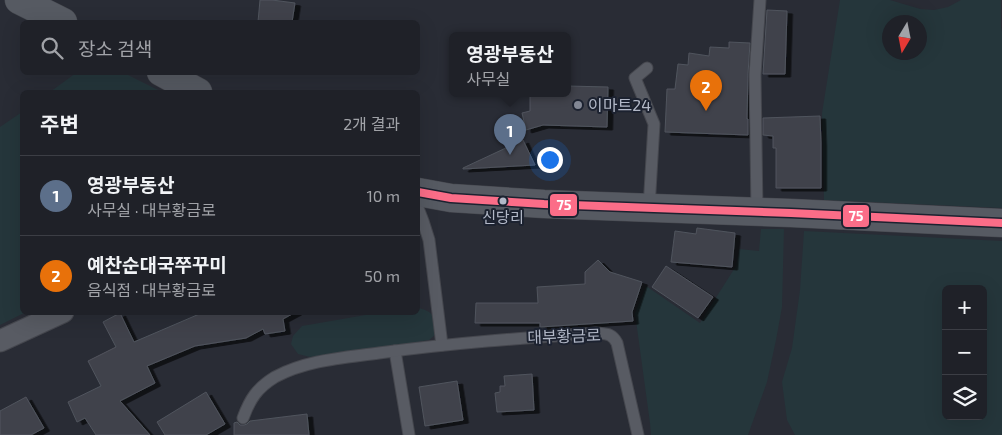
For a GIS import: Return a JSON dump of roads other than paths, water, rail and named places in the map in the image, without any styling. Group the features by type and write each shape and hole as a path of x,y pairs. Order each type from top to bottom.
{"main road":[{"path":"19,0 59,20"},
{"path":"167,75 194,90"},
{"path":"420,201 451,198 521,203 1002,223"}],"street":[{"path":"0,341 56,315"}],"lane":[{"path":"757,212 755,75 760,0"},
{"path":"647,68 634,78 654,124 649,208"},
{"path":"420,201 423,221 429,240 442,345"},
{"name":"대부황금로","path":"243,418 248,403 258,389 275,378 299,367 324,360 442,345 596,332 614,337 617,343 638,435"},
{"path":"395,351 409,435"}],"place":[{"name":"이마트24","path":"578,105"},
{"name":"예찬순대국쭈꾸미","path":"706,111"},
{"name":"영광부동산","path":"510,155"},
{"name":"신당리","path":"503,201"}]}
